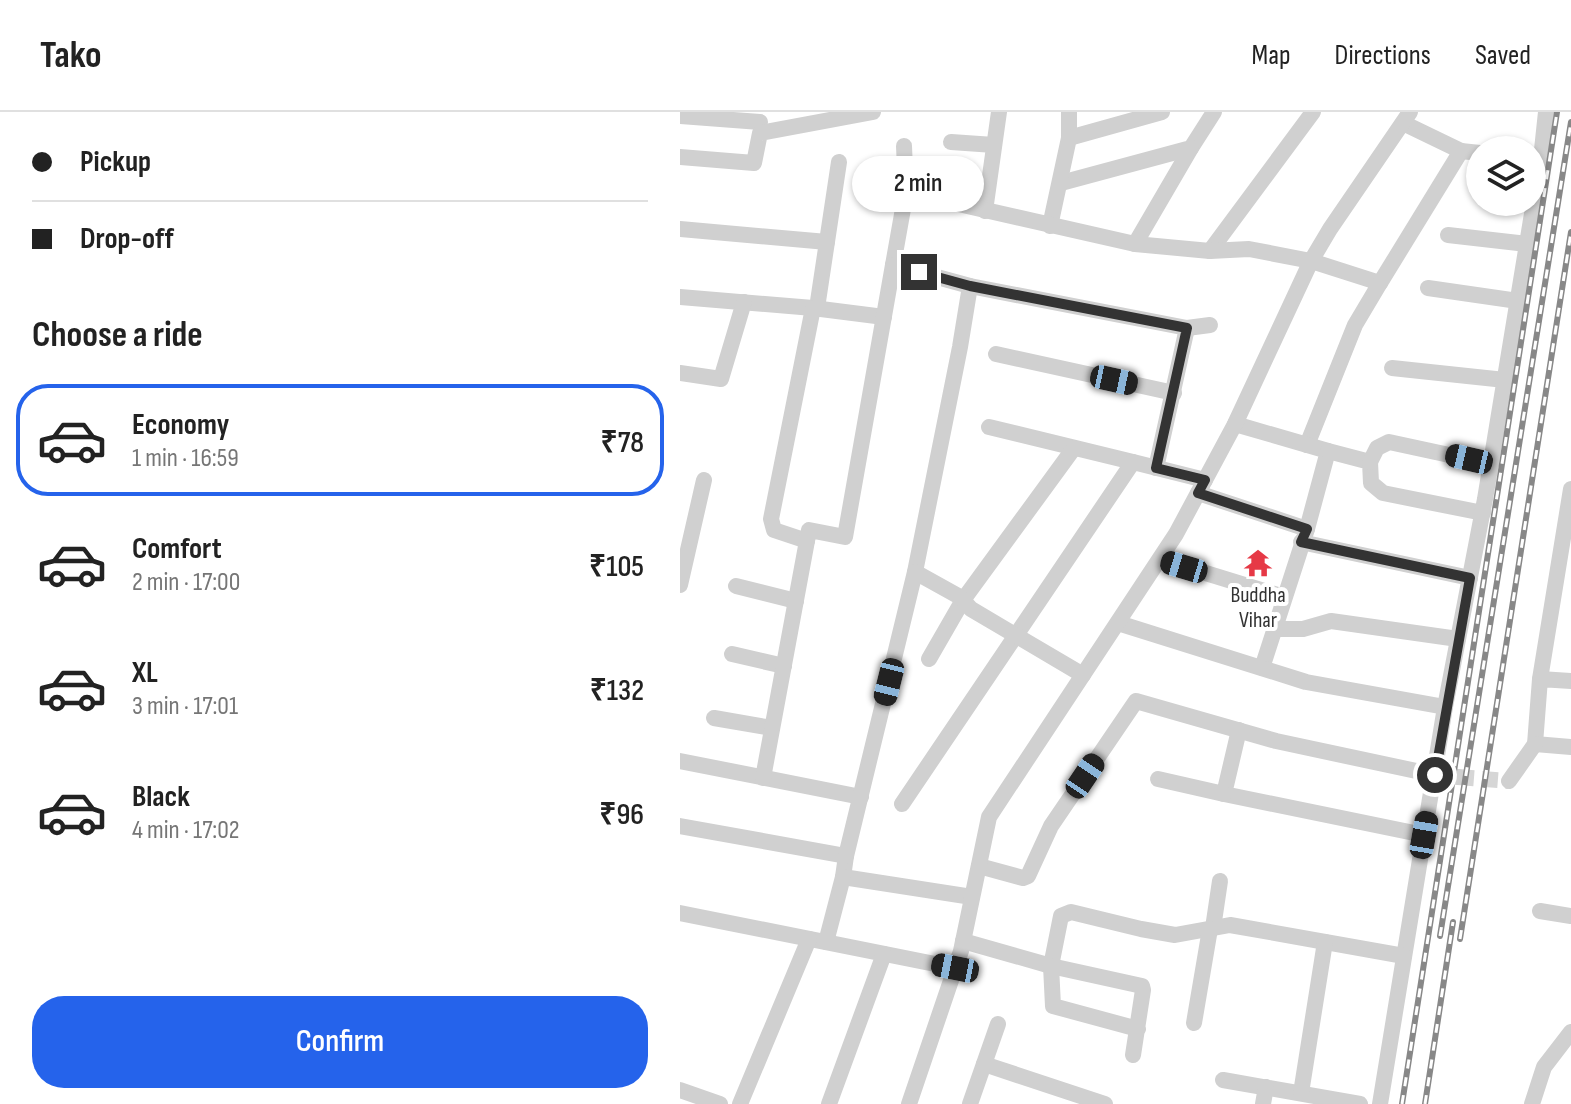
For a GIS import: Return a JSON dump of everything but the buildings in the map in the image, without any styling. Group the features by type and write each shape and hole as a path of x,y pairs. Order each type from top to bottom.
{"street":[{"path":"680,116 720,116 760,122 873,112"},
{"path":"985,211 999,112"},
{"path":"1050,226 1069,138 1069,112"},
{"path":"1069,138 1162,112"},
{"path":"1135,244 1214,112"},
{"path":"1210,251 1313,112"},
{"path":"1541,136 1546,112"},
{"path":"909,1104 963,941 989,817 1160,559 1202,487 1311,261 1406,118 1466,152"},
{"path":"680,157 754,163 760,122"},
{"path":"951,142 994,145"},
{"path":"763,778 809,530 845,537 906,192 904,146"},
{"path":"1061,183 1191,148"},
{"path":"1307,445 1355,325 1461,151"},
{"path":"807,541 774,530 771,519 815,308 839,162"},
{"path":"906,192 1135,244 1210,251 1249,249 1311,261 1380,283"},
{"path":"1380,1104 1445,707 1483,513 1530,216"},
{"path":"680,229 827,242"},
{"path":"1448,235 1527,244"},
{"path":"893,265 970,286 1187,328 1210,325"},
{"path":"826,942 915,572 970,286"},
{"path":"1428,288 1518,301"},
{"path":"680,297 884,317"},
{"path":"680,373 721,379 744,302"},
{"path":"1156,468 1187,328"},
{"path":"996,354 1174,393"},
{"path":"1392,368 1505,380"},
{"path":"1235,424 1370,462"},
{"path":"989,427 1156,468 1304,536 1470,578"},
{"path":"1483,513 1383,493 1371,483 1370,462 1377,448 1389,442 1491,464"},
{"path":"929,659 963,600 1074,448"},
{"path":"1262,668 1328,451"},
{"path":"902,804 1133,462"},
{"path":"680,585 704,480"},
{"path":"1509,781 1535,744 1540,679 1564,572 1571,489"},
{"path":"1160,559 1284,597"},
{"path":"915,572 1083,675"},
{"path":"736,586 796,601"},
{"path":"1274,629 1303,629 1331,621 1458,639"},
{"path":"1118,623 1306,682 1445,707"},
{"path":"732,654 784,666"},
{"path":"1540,679 1571,681"},
{"path":"979,866 1023,878 1028,876 1051,826 1136,701 1276,741 1435,775 1458,777"},
{"path":"714,718 772,728"},
{"path":"1224,794 1239,730"},
{"path":"1535,744 1571,747"},
{"path":"680,761 861,797"},
{"path":"1158,779 1424,835"},
{"path":"680,826 846,856"},
{"path":"843,877 972,897"},
{"path":"1194,1023 1220,881"},
{"path":"1540,911 1571,916"},
{"path":"680,913 955,968"},
{"path":"1138,1029 1053,1006 1051,966 1061,916 1065,913 1175,935 1230,925 1404,956"},
{"path":"740,1104 809,939"},
{"path":"963,941 1051,966 1142,986 1133,1055"},
{"path":"1303,1097 1325,942"},
{"path":"829,1104 884,954"},
{"path":"970,1104 998,1024"},
{"path":"1532,1104 1544,1067 1571,1032"},
{"path":"984,1064 1105,1104"},
{"path":"1223,1080 1265,1096 1360,1104"},
{"path":"680,1090 720,1104"}],"tunnel":[{"path":"1458,777 1509,781"}],"railway":[{"path":"1402,1104 1557,112"},
{"path":"1440,936 1571,122"},
{"path":"1460,939 1571,232"},
{"path":"1425,1104 1453,922"}],"place":[{"name":"Buddha Vihar","path":"1258,563"}],"route":[{"path":"919,272 970,286 1187,328 1156,468 1205,480 1198,493 1307,529 1301,542 1470,578 1435,775"}]}
